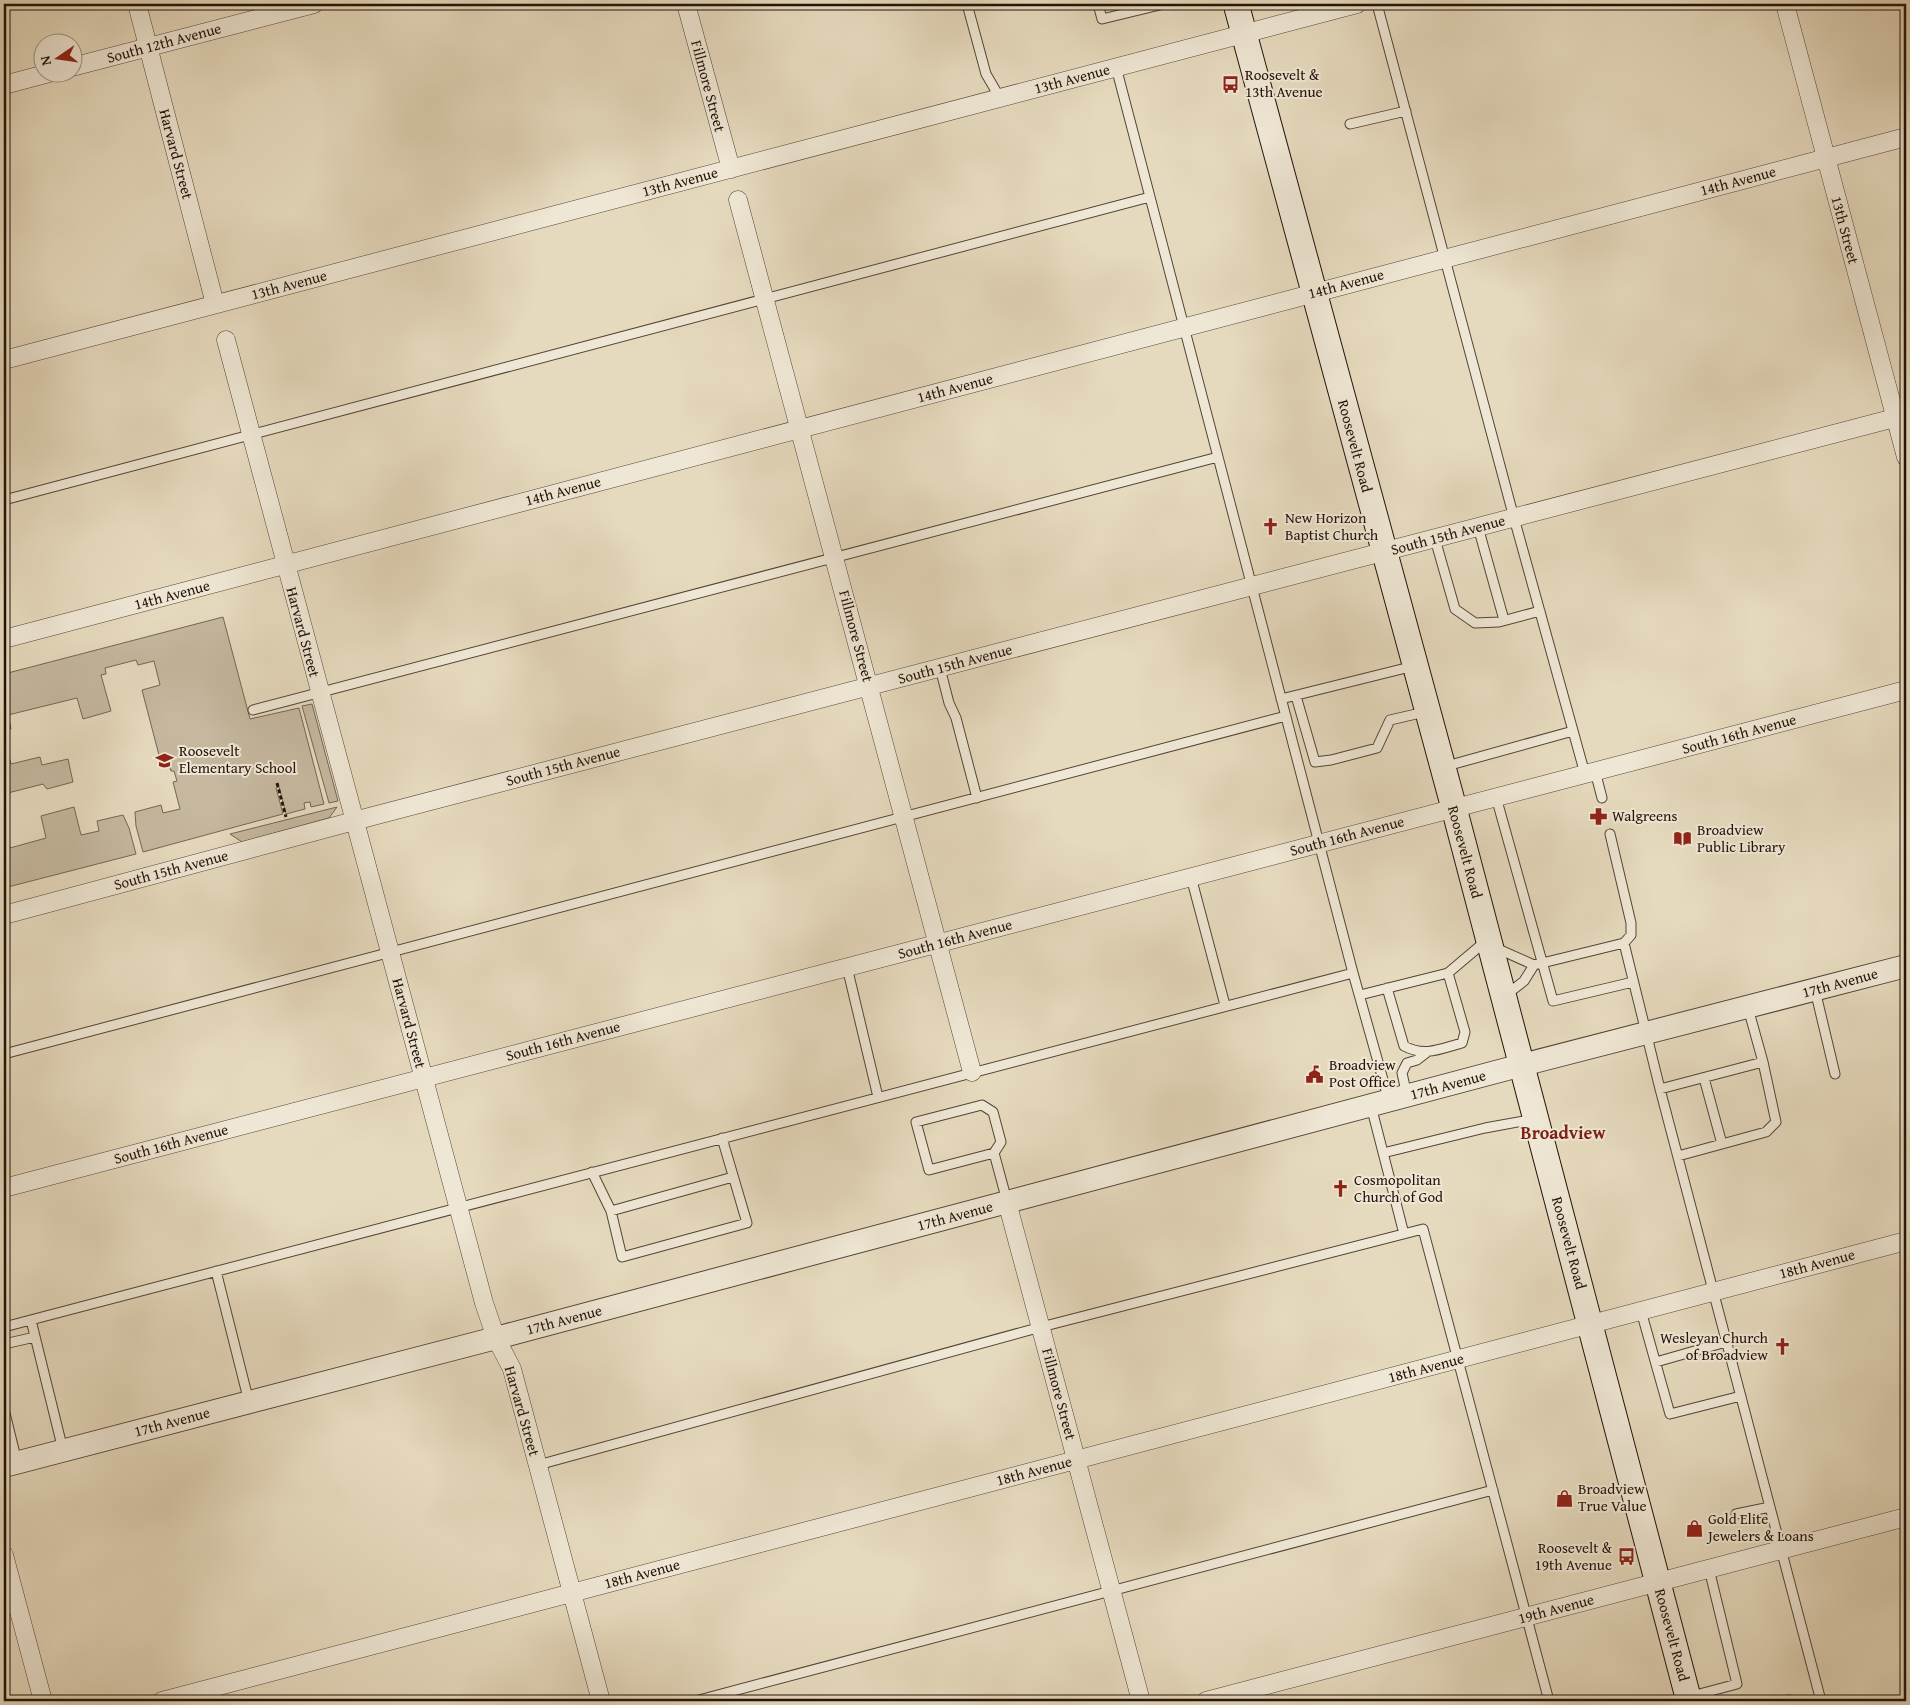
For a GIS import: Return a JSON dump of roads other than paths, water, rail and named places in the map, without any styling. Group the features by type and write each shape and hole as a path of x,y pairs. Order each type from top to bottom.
{"main road":[{"name":"Roosevelt Road","path":"1236,4 1454,808 1689,1699"}],"street":[{"name":"Harvard Street","path":"137,4 215,304"},
{"name":"South 12th Avenue","path":"82,64 314,4"},
{"name":"Fillmore Street","path":"686,4 730,169"},
{"name":"13th Avenue","path":"4,360 1357,4"},
{"name":"13th Street","path":"1785,4 1826,158 1901,416 1906,457"},
{"path":"4,85 32,78"},
{"name":"14th Avenue","path":"4,639 1906,137"},
{"name":"Fillmore Street","path":"738,200 972,1072"},
{"name":"Harvard Street","path":"226,340 484,1303 496,1338 512,1369 601,1701"},
{"name":"South 15th Avenue","path":"4,915 354,821 1901,416"},
{"name":"South 16th Avenue","path":"4,1188 1906,690"},
{"name":"17th Avenue","path":"10,1464 496,1338 1522,1065 1906,966"},
{"name":"Fillmore Street","path":"1007,1202 1141,1701"},
{"name":"18th Avenue","path":"162,1701 1906,1241"},
{"name":"19th Avenue","path":"1206,1701 1906,1517"},
{"path":"4,1555 44,1701"}],"lane":[{"path":"967,4 986,74 1000,98"},
{"path":"1098,4 1102,19 1147,6 1164,4"},
{"path":"1377,4 1514,518 1573,731 1602,798"},
{"path":"1116,67 1353,973 1389,1101"},
{"path":"1350,124 1406,111"},
{"path":"4,500 1150,197"},
{"path":"253,710 1218,457"},
{"path":"1478,528 1504,620"},
{"path":"1435,539 1455,609 1475,623 1504,620 1540,611"},
{"path":"1281,699 1414,666"},
{"path":"940,668 949,703 956,718 977,798"},
{"path":"1296,696 1315,762 1331,760 1377,748 1390,720 1427,711"},
{"path":"4,1054 1286,716"},
{"path":"1442,767 1573,731"},
{"path":"1496,797 1538,964 1553,1001 1633,982"},
{"path":"1504,997 1524,981 1538,964 1624,943 1631,935 1631,923 1610,834"},
{"path":"1191,877 1225,1005"},
{"path":"1360,995 1448,973 1489,942 1538,964"},
{"path":"1624,943 1660,1089 1821,1701"},
{"path":"847,967 878,1097"},
{"path":"4,1327 1225,1005 1353,973"},
{"path":"1404,1234 1383,1153 1389,1101 1407,1063 1417,1060 1426,1053 1462,1043 1465,1032 1448,973"},
{"path":"1387,988 1404,1046 1411,1050 1426,1053"},
{"path":"1814,990 1836,1074"},
{"path":"1678,1156 1766,1132 1776,1122 1763,1062 1748,1007"},
{"path":"1660,1089 1763,1062"},
{"path":"1704,1078 1722,1144"},
{"path":"994,1153 929,1170 916,1122 982,1105 993,1112 1001,1142 994,1153 1007,1202"},
{"path":"1383,1153 1536,1118"},
{"path":"592,1172 611,1211 622,1257 747,1223 722,1138"},
{"path":"611,1211 733,1177"},
{"path":"538,1465 1041,1327 1423,1229 1549,1701"},
{"path":"216,1272 249,1402"},
{"path":"1642,1311 1670,1414 1741,1396"},
{"path":"31,1320 64,1450"},
{"path":"4,1344 35,1336"},
{"path":"1656,1362 1726,1342"},
{"path":"4,1409 10,1464"},
{"path":"695,1701 1493,1490"},
{"path":"1736,1514 1770,1506"},
{"path":"1689,1699 1737,1684 1709,1569"},
{"path":"1783,1701 1795,1701"}],"place":[{"name":"Roosevelt & 13th Avenue","path":"1231,84"},
{"name":"New Horizon Baptist Church","path":"1271,527"},
{"name":"Roosevelt Elementary School","path":"165,760"},
{"name":"Walgreens","path":"1598,816"},
{"name":"Broadview Public Library","path":"1683,839"},
{"name":"Broadview Post Office","path":"1315,1074"},
{"name":"Cosmopolitan Church of God","path":"1340,1189"},
{"name":"Wesleyan Church of Broadview","path":"1782,1347"},
{"name":"Broadview True Value","path":"1564,1498"},
{"name":"Gold Elite Jewelers & Loans","path":"1694,1528"},
{"name":"Roosevelt & 19th Avenue","path":"1626,1557"}],"district":[{"name":"Broadview","path":"1563,1133"}]}
